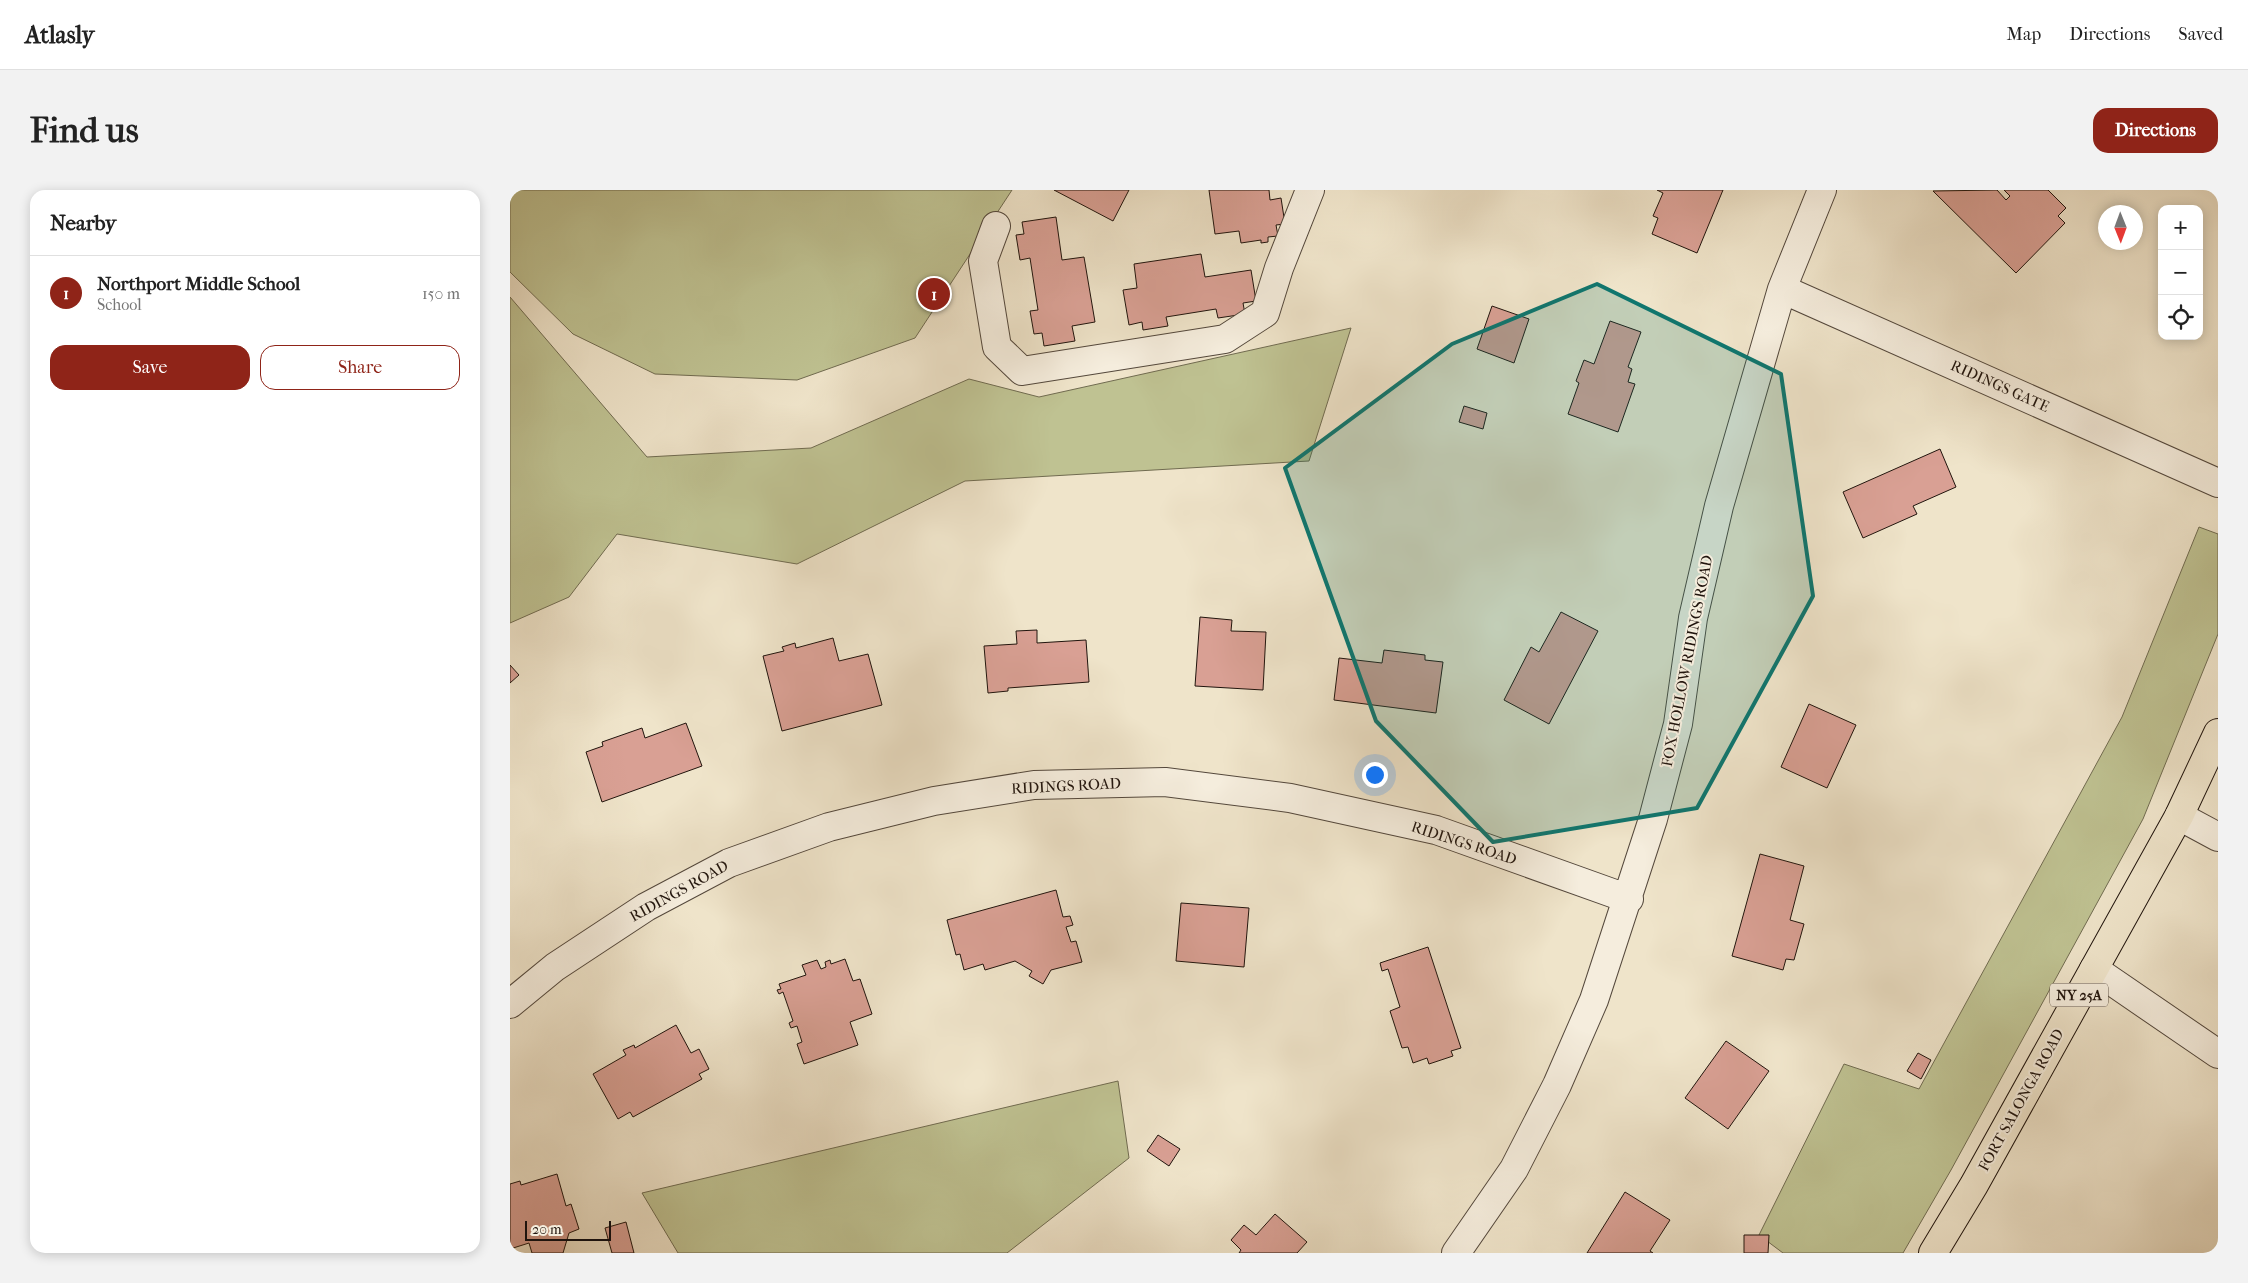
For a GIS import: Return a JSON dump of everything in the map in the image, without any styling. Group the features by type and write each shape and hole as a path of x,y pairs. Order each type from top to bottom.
{"main road":[{"name":"FORT SALONGA ROAD","path":"1933,1253 1974,1185 2179,816 2218,733"}],"street":[{"path":"996,226 983,261 996,347 1022,371 1225,339 1264,313 1279,268 1310,190"},
{"name":"FOX HOLLOW RIDINGS ROAD","path":"1456,1253 1514,1169 1557,1085 1594,1000 1629,899 1653,820 1678,724 1693,618 1719,506 1782,289 1822,190"},
{"name":"RIDINGS GATE","path":"1782,289 2218,483"},
{"name":"RIDINGS ROAD","path":"510,1004 555,967 646,907 729,863 829,827 934,801 1034,785 1165,782 1290,798 1436,830 1629,899"},
{"path":"2179,816 2218,837"},
{"path":"2094,968 2218,1054"}],"highlighted area":[{"path":"1597,284 1781,374 1813,596 1697,808 1493,842 1376,721 1285,468 1452,344"}],"green space":[{"path":"510,190 1012,190 915,338 797,380 655,374 573,334 510,272"},
{"path":"510,297 647,457 811,448 969,379 1039,397 1351,328 1309,461 965,481 797,564 617,534 569,597 510,623"},
{"path":"2199,527 2218,534 2218,634 2143,819 1951,1170 1903,1253 1783,1253 1759,1235 1844,1064 1919,1089 2122,717"},
{"path":"1118,1081 1129,1158 1007,1253 678,1253 642,1193"}],"building":[{"path":"1054,190 1129,190 1113,221"},
{"path":"1209,190 1269,190 1270,200 1281,198 1285,224 1276,225 1278,236 1268,237 1268,242 1261,243 1261,240 1241,243 1239,231 1215,234"},
{"path":"1657,190 1723,190 1697,253 1652,234 1658,218 1653,216 1663,193"},
{"path":"1997,190 2006,200 2010,196 2004,190 2048,190 2066,208 2058,216 2065,223 2016,273 1933,191"},
{"path":"1056,217 1062,260 1084,257 1095,322 1072,326 1075,341 1044,346 1042,333 1034,334 1030,311 1038,310 1030,258 1020,260 1016,235 1024,234 1022,222"},
{"path":"1201,254 1205,277 1251,270 1256,301 1243,303 1245,314 1218,318 1216,309 1166,317 1168,326 1143,330 1142,322 1129,325 1123,290 1137,288 1134,264"},
{"path":"1492,306 1529,319 1514,363 1477,349"},
{"path":"1610,321 1641,332 1628,367 1632,369 1628,382 1635,384 1618,432 1568,414 1579,383 1576,381 1584,360 1594,364"},
{"path":"1464,406 1487,413 1483,429 1459,422"},
{"path":"1940,449 1956,487 1913,506 1917,514 1863,538 1843,492"},
{"path":"1561,612 1598,631 1549,724 1504,700 1531,647 1539,652"},
{"path":"1200,617 1232,620 1231,631 1266,632 1263,690 1195,686"},
{"path":"1037,630 1037,643 1086,640 1089,682 1008,688 1008,691 988,693 984,646 1017,644 1016,631"},
{"path":"833,638 839,661 868,654 882,705 782,731 763,656 784,651 782,647 795,643 796,648"},
{"path":"1384,650 1425,655 1425,660 1443,662 1436,713 1334,700 1339,658 1382,663"},
{"path":"510,665 519,675 510,683"},
{"path":"1809,704 1856,725 1827,788 1781,767"},
{"path":"686,723 702,766 602,802 586,752 603,746 602,742 642,728 645,738"},
{"path":"1760,854 1804,866 1790,920 1804,924 1794,960 1786,959 1783,970 1732,956"},
{"path":"1056,890 1063,917 1070,916 1073,925 1066,927 1071,942 1076,941 1082,962 1051,970 1043,984 1029,976 1032,971 1015,961 985,970 983,964 964,970 960,954 956,955 947,920"},
{"path":"1181,903 1249,908 1244,967 1176,961"},
{"path":"1428,947 1461,1048 1451,1051 1453,1056 1429,1064 1427,1058 1413,1063 1408,1047 1402,1048 1390,1011 1400,1007 1388,969 1382,971 1380,963"},
{"path":"845,959 853,981 860,979 872,1014 850,1022 858,1045 804,1064 797,1044 802,1042 797,1026 791,1028 789,1023 793,1021 783,992 779,994 777,990 781,989 779,984 806,975 802,965 817,960 821,969 826,967 825,962 830,960 831,964"},
{"path":"676,1025 691,1053 699,1049 709,1069 699,1074 702,1079 633,1117 630,1112 618,1119 593,1074 626,1055 623,1050 634,1045 635,1048"},
{"path":"1726,1041 1769,1071 1728,1129 1685,1098"},
{"path":"1918,1053 1931,1060 1921,1079 1907,1071"},
{"path":"1158,1135 1180,1149 1169,1166 1147,1151"},
{"path":"557,1174 566,1206 571,1204 579,1229 569,1233 563,1253 532,1253 529,1243 510,1249 510,1184 520,1181 521,1185"},
{"path":"1625,1192 1670,1220 1650,1251 1653,1253 1587,1253"},
{"path":"1275,1214 1307,1242 1297,1253 1239,1253 1241,1250 1231,1240 1244,1225 1256,1235"},
{"path":"626,1222 634,1253 612,1253 605,1228"},
{"path":"1744,1235 1769,1235 1768,1253 1744,1253"}],"place":[{"name":"Northport Middle School","path":"934,294"}]}
